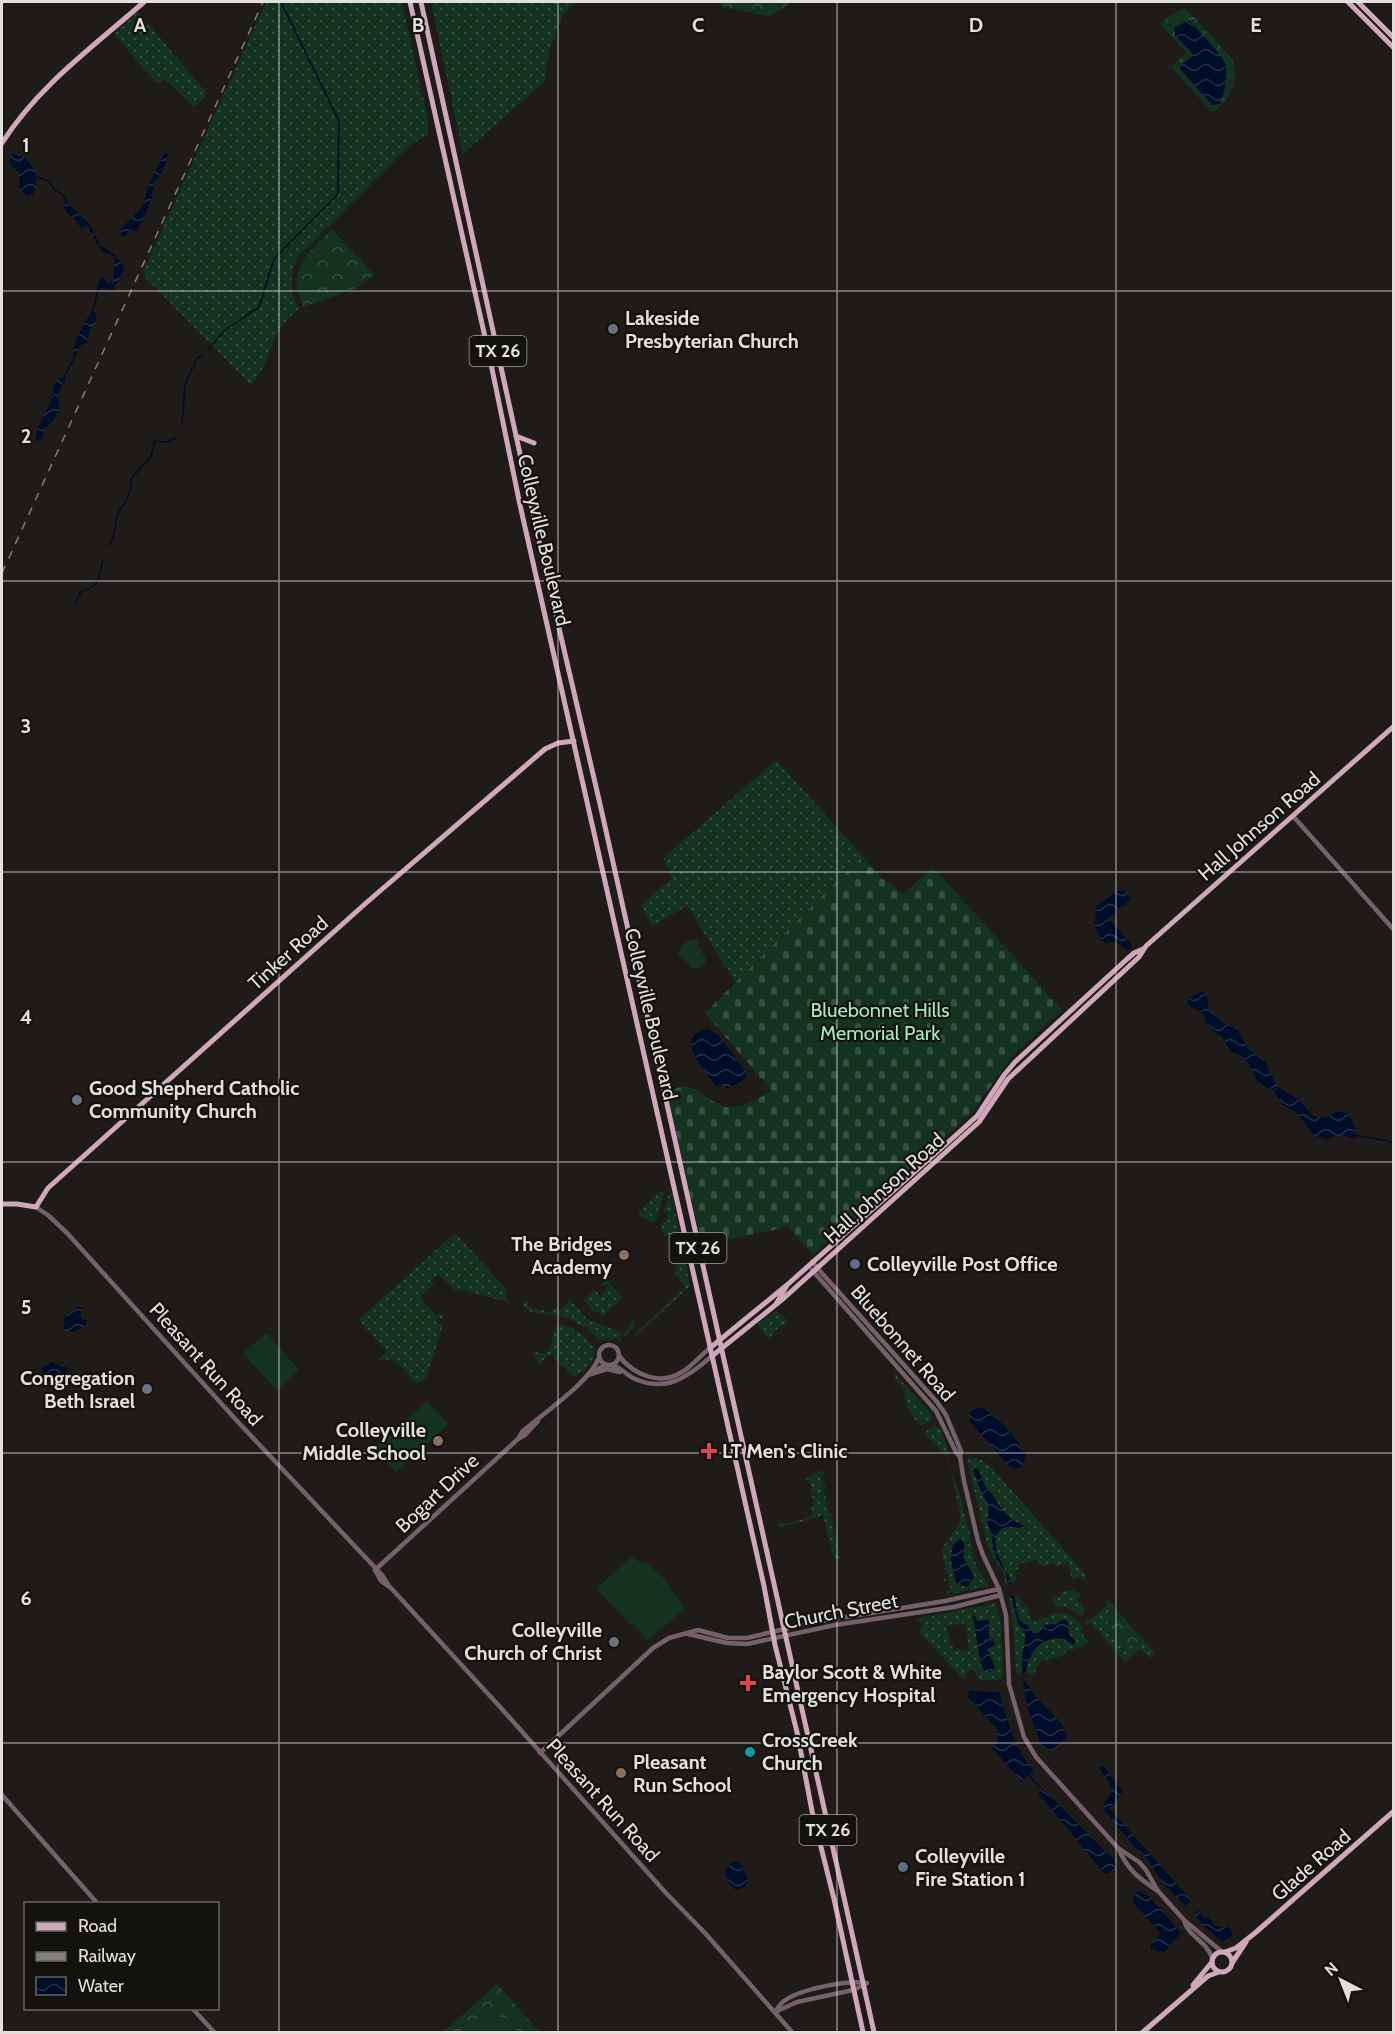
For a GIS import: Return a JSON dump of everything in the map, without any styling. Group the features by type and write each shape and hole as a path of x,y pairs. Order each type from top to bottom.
{"main road":[{"path":"2,143 19,117 41,93 144,2"},
{"name":"Colleyville Boulevard","path":"410,2 520,505 863,2032"},
{"name":"Colleyville Boulevard","path":"421,2 516,436 874,2032"},
{"path":"1348,2 1394,48"},
{"path":"1358,2 1394,38"},
{"path":"423,59 433,57"},
{"path":"516,436 534,443"},
{"name":"Hall Johnson Road","path":"710,1348 787,1285 977,1116 1015,1062 1126,960 1143,949 1394,726"},
{"name":"Tinker Road","path":"36,1207 48,1188 363,906 545,749 558,743 574,741"},
{"path":"603,871 614,867"},
{"name":"Hall Johnson Road","path":"712,1356 776,1305 979,1122 1008,1079 1139,957 1143,949"},
{"path":"660,1125 670,1123"},
{"path":"2,1204 17,1203 36,1207"},
{"path":"776,1305 787,1285"},
{"name":"Glade Road","path":"1191,1989 1214,1954 1234,1949 1247,1940 1394,1811"},
{"path":"821,1845 832,1845"},
{"path":"834,1899 844,1897"},
{"name":"Glade Road","path":"1143,2032 1211,1974 1228,1970 1247,1940"},
{"path":"1223,1952 1231,1957 1232,1963"},
{"path":"1212,1960 1215,1969 1220,1972"}],"street":[{"path":"1293,816 1394,930"},
{"name":"Pleasant Run Road","path":"36,1207 50,1216 67,1233 238,1422 385,1578 391,1588 792,2032"},
{"name":"Bluebonnet Road","path":"810,1264 858,1323 940,1416 960,1457"},
{"name":"Bluebonnet Road","path":"815,1270 863,1319 946,1415 961,1451 960,1457"},
{"path":"858,1323 863,1319"},
{"path":"586,1376 607,1369 615,1369 625,1374 638,1380 656,1384 669,1383 670,1377 640,1374 630,1369 619,1356 616,1348 609,1345 601,1349 599,1358 625,1374"},
{"name":"Hall Johnson Road","path":"670,1377 683,1371 710,1348"},
{"path":"608,1365 615,1363 619,1356"},
{"name":"Hall Johnson Road","path":"669,1383 686,1377 712,1356"},
{"name":"Bogart Drive","path":"375,1570 518,1438 523,1437 586,1376 599,1358"},
{"path":"897,1368 902,1364"},
{"name":"Bogart Drive","path":"586,1376 608,1365"},
{"path":"638,1380 640,1374"},
{"path":"940,1416 946,1415"},
{"path":"960,1457 978,1541 999,1588 1006,1615 1009,1684 1024,1737 1036,1756 1118,1848 1139,1862 1146,1870 1158,1891 1184,1920 1223,1952"},
{"name":"Church Street","path":"735,1641 783,1629 859,1614 945,1601 999,1588"},
{"name":"Church Street","path":"540,1753 653,1648 669,1638 703,1631 747,1644 861,1621 954,1607 1001,1595"},
{"path":"909,1606 910,1614"},
{"path":"859,1614 861,1621"},
{"path":"2,1796 96,1902"},
{"path":"1118,1848 1137,1878 1158,1891"},
{"path":"1184,1920 1190,1931 1207,1946 1212,1960"},
{"path":"775,2012 789,1998 806,1992 852,1982 863,1984"},
{"path":"775,2012 796,2002 854,1990 863,1984"},
{"path":"194,2010 214,2032"}],"green space":[{"path":"266,2 402,2 428,120 428,135 410,145 296,259 292,285 293,296 299,309 281,327 259,375 251,385 142,274"},
{"path":"431,2 578,2 563,14 549,52 545,81 463,154"},
{"path":"720,2 792,2 769,17 721,6"},
{"path":"1185,8 1231,57 1234,65 1235,81 1229,95 1213,113 1171,67 1186,53 1160,23"},
{"path":"138,12 205,91 206,97 194,107 165,79 159,84 152,79 114,34"},
{"path":"332,229 374,275 356,288 304,307 298,294 297,283 301,264"},
{"path":"776,760 863,856 736,983 687,906 652,926 641,905 672,878 663,858"},
{"name":"Bluebonnet Hills Memorial Park","path":"863,856 887,883 890,882 902,895 933,867 1062,1010 1010,1059 971,1114 813,1255 788,1227 702,1245 667,1094 678,1087 693,1088 718,1104 732,1107 748,1103 772,1091 705,1013"},
{"path":"698,940 698,945 706,959 698,969 693,969 678,955 684,944"},
{"path":"660,1191 664,1193 653,1223 640,1216 639,1211"},
{"path":"670,1192 672,1193 690,1286 636,1336 636,1333 685,1287 675,1274 679,1254 667,1240 669,1237 667,1235 665,1237 661,1229 662,1222 666,1221 668,1213 664,1212 669,1193 680,1238"},
{"path":"455,1233 507,1290 506,1299 510,1303 464,1290 456,1291 438,1274 431,1280 435,1286 433,1285 420,1297 436,1316 444,1314 442,1319 438,1317 436,1322 443,1325 427,1376 417,1383 394,1362 383,1360 375,1362 387,1351 358,1320"},
{"path":"606,1279 623,1298 604,1315 593,1311 584,1300 595,1289 601,1297 609,1285 599,1286"},
{"path":"567,1298 571,1301 571,1305 573,1303 587,1319 623,1334 632,1324 631,1320 635,1322 635,1326 625,1336 621,1335 622,1339 619,1341 617,1337 600,1340 585,1325 584,1327 561,1316 536,1313 523,1306 528,1301 528,1306 551,1313 553,1309 557,1307 560,1310 569,1302"},
{"path":"776,1310 789,1322 779,1327 769,1339 757,1325"},
{"path":"561,1324 580,1333 588,1339 592,1346 594,1353 592,1360 587,1368 576,1376 573,1376 552,1355 546,1356 540,1366 532,1351 543,1354 548,1352 556,1327"},
{"path":"267,1333 299,1370 277,1391 243,1353"},
{"path":"895,1374 928,1410 932,1420 924,1425 917,1423 906,1405 904,1389 894,1378"},
{"path":"427,1401 449,1424 396,1472 374,1449"},
{"path":"935,1425 940,1428 946,1443 952,1475 959,1491 968,1529 958,1529 969,1530 971,1542 964,1543 960,1538 953,1544 949,1541 955,1532 949,1540 946,1547 944,1561 942,1550 959,1525 960,1513 948,1458 926,1436 927,1430"},
{"path":"968,1458 982,1460 992,1468 1086,1575 1085,1580 1083,1581 1082,1577 1072,1580 1068,1563 1056,1566 1051,1563 1044,1566 1037,1560 1019,1564 1019,1568 1015,1571 1016,1580 1012,1583 1001,1562 996,1537 999,1531 1006,1527 1025,1527 1026,1525 1015,1521 1002,1511 985,1486 978,1468 975,1474 989,1506 988,1526 997,1560 1006,1573 1008,1584 1006,1585 1003,1573 988,1548"},
{"path":"821,1470 825,1473 822,1474 839,1550 821,1472 821,1478 837,1549 841,1559 836,1559 833,1555 823,1515 786,1526 778,1525 780,1521 784,1524 797,1521 797,1518 800,1520 813,1515 812,1509 808,1510 814,1504 812,1496 817,1495 815,1493 812,1495 809,1480 805,1479"},
{"path":"948,1542 952,1547 951,1559 947,1559 951,1560 955,1583 967,1587 968,1590 952,1594 943,1556"},
{"path":"971,1543 979,1570 975,1571 980,1571 989,1586 969,1590 969,1585 975,1577 964,1558 965,1544"},
{"path":"631,1557 644,1564 647,1563 662,1576 685,1609 647,1641 634,1624 631,1625 598,1591 598,1587"},
{"path":"1074,1589 1076,1595 1079,1593 1081,1596 1077,1599 1085,1609 1081,1616 1068,1608 1056,1607 1051,1597 1058,1597 1062,1595 1062,1592"},
{"path":"1014,1595 1020,1597 1023,1606 1028,1607 1032,1621 1049,1617 1049,1614 1068,1614 1083,1627 1080,1631 1089,1642 1061,1656 1043,1661 1034,1675 1026,1674 1031,1654 1039,1644 1060,1638 1072,1645 1075,1640 1069,1634 1067,1621 1064,1619 1056,1624 1045,1625 1038,1633 1033,1633 1019,1620"},
{"path":"1011,1596 1018,1623 1026,1635 1022,1674 1016,1673 1009,1598"},
{"path":"1108,1600 1154,1652 1155,1656 1151,1654 1153,1658 1140,1649 1125,1662 1100,1634 1101,1631 1099,1633 1090,1623 1086,1624 1086,1619 1090,1620 1107,1605 1105,1602","holes":["1116,1615 1120,1617 1128,1630 1139,1639 1140,1643 1136,1647 1130,1643 1123,1644 1118,1637 1114,1637 1108,1618"]},
{"path":"996,1603 1001,1625 1003,1676 1000,1680 980,1680 972,1674 975,1676 976,1671 970,1669 966,1675 967,1679 962,1678 920,1633 923,1628 921,1622 916,1619","holes":["972,1611 977,1621 989,1620 989,1637 995,1640 994,1645 987,1649 995,1667 981,1665","946,1623 947,1626 966,1623 969,1650 961,1652 960,1649 953,1650 946,1625 942,1626"]},
{"path":"1116,1615 1139,1640 1138,1647 1130,1643 1123,1644 1118,1637 1113,1636 1107,1619"},
{"path":"497,1984 540,2032 443,2032"},
{"path":"490,2014 506,2018 519,2032 465,2031 477,2019"}],"water":[{"path":"1189,20 1225,63 1226,79 1220,104 1212,105 1180,69 1181,64 1192,57 1192,53 1175,35 1174,28"},
{"path":"13,154 25,158 36,171 36,188 33,194 27,195 20,189 19,172 9,161"},
{"path":"164,154 168,154 166,162 160,177 155,180 151,200 143,219 136,232 130,229 125,236 121,236 121,229 143,206 147,190"},
{"path":"66,203 90,225 100,245 114,254 122,264 124,271 113,290 102,288 98,291 97,289 99,280 103,277 108,283 113,283 115,258 102,252 88,226 81,228 75,219 71,218 62,205"},
{"path":"92,310 96,314 96,324 91,326 87,342 80,346 74,359 76,341"},
{"path":"66,378 58,394 59,408 54,420 36,442 37,430 54,395 53,389 57,380"},
{"path":"1119,890 1124,891 1131,899 1108,918 1133,946 1128,951 1116,942 1105,943 1094,923 1095,907"},
{"path":"1203,991 1207,996 1208,1007 1211,1011 1223,1023 1237,1028 1247,1048 1265,1061 1277,1087 1273,1091 1257,1081 1246,1059 1231,1051 1221,1036 1211,1030 1203,1014 1187,1004 1189,998"},
{"path":"710,1029 719,1036 747,1073 745,1079 728,1089 720,1084 717,1087 699,1063 691,1045 698,1032"},
{"path":"1279,1087 1298,1099 1316,1117 1324,1118 1338,1112 1347,1113 1354,1125 1355,1139 1343,1135 1326,1139 1315,1136 1296,1112 1283,1105 1274,1092"},
{"path":"77,1307 83,1308 80,1315 82,1319 87,1320 87,1323 76,1330 64,1331 64,1319"},
{"path":"52,1362 61,1367 67,1367 67,1374 64,1378 54,1382 43,1377 42,1368"},
{"path":"980,1407 1000,1421 1018,1443 1026,1456 1021,1467 1016,1469 1009,1466 970,1422 970,1412"},
{"path":"976,1467 985,1486 1004,1512 1016,1522 1026,1525 1004,1528 995,1539 1001,1563 1012,1583 1008,1584 1006,1573 993,1549 992,1534 987,1523 989,1506 973,1470"},
{"path":"962,1539 963,1558 974,1577 966,1587 957,1583 951,1559 953,1547"},
{"path":"1014,1595 1019,1620 1033,1633 1038,1633 1045,1625 1065,1620 1068,1623 1069,1634 1076,1642 1072,1645 1060,1638 1046,1641 1032,1653 1026,1672 1022,1673 1026,1635 1018,1623 1011,1596"},
{"path":"972,1610 977,1621 989,1620 989,1637 995,1643 987,1649 995,1667 991,1672 985,1671 981,1665"},
{"path":"1023,1682 1026,1682 1033,1694 1062,1724 1065,1733 1068,1734 1052,1751 1049,1752 1039,1744 1028,1710"},
{"path":"969,1691 1000,1694 1017,1744 1034,1771 1022,1782 992,1748 998,1741 997,1729 968,1697"},
{"path":"1104,1766 1123,1791 1109,1808 1191,1900 1185,1906 1161,1881 1150,1862 1136,1849 1102,1807 1112,1791 1099,1767"},
{"path":"1042,1788 1114,1858 1117,1865 1108,1874 1104,1873 1038,1793"},
{"path":"737,1861 749,1881 744,1888 736,1890 727,1882 725,1870 732,1862"},
{"path":"1138,1891 1149,1896 1181,1933 1164,1952 1150,1949 1151,1944 1160,1933 1133,1902 1135,1893"},
{"path":"1198,1910 1215,1926 1228,1927 1233,1934 1227,1942 1223,1943 1203,1925 1194,1914"}],"waterway":[{"path":"209,349 225,330 259,307 274,259 338,194 339,121 281,2"},
{"path":"36,177 49,181 55,190 65,197 67,203"},
{"path":"93,310 98,290"},
{"path":"182,425 185,385 197,358 202,356"},
{"path":"64,377 74,358"},
{"path":"109,546 114,534 117,515 131,488 131,479 151,456 155,441 166,442 176,438"},
{"path":"76,604 80,594 97,582 103,561"},
{"path":"1354,1135 1389,1141 1394,1144"},
{"path":"1029,1775 1040,1788"}],"railway":[{"path":"2,573 263,2"}],"place":[{"name":"Lakeside Presbyterian Church","path":"613,329"},
{"name":"Good Shepherd Catholic Community Church","path":"77,1100"},
{"name":"The Bridges Academy","path":"624,1255"},
{"name":"Colleyville Post Office","path":"855,1264"},
{"name":"Congregation Beth Israel","path":"147,1389"},
{"name":"Colleyville Middle School","path":"438,1441"},
{"name":"LT Men's Clinic","path":"709,1451"},
{"name":"Colleyville Church of Christ","path":"614,1642"},
{"name":"Baylor Scott & White Emergency Hospital","path":"748,1683"},
{"name":"CrossCreek Church","path":"750,1752"},
{"name":"Pleasant Run School","path":"621,1773"},
{"name":"Colleyville Fire Station 1","path":"903,1867"}]}
